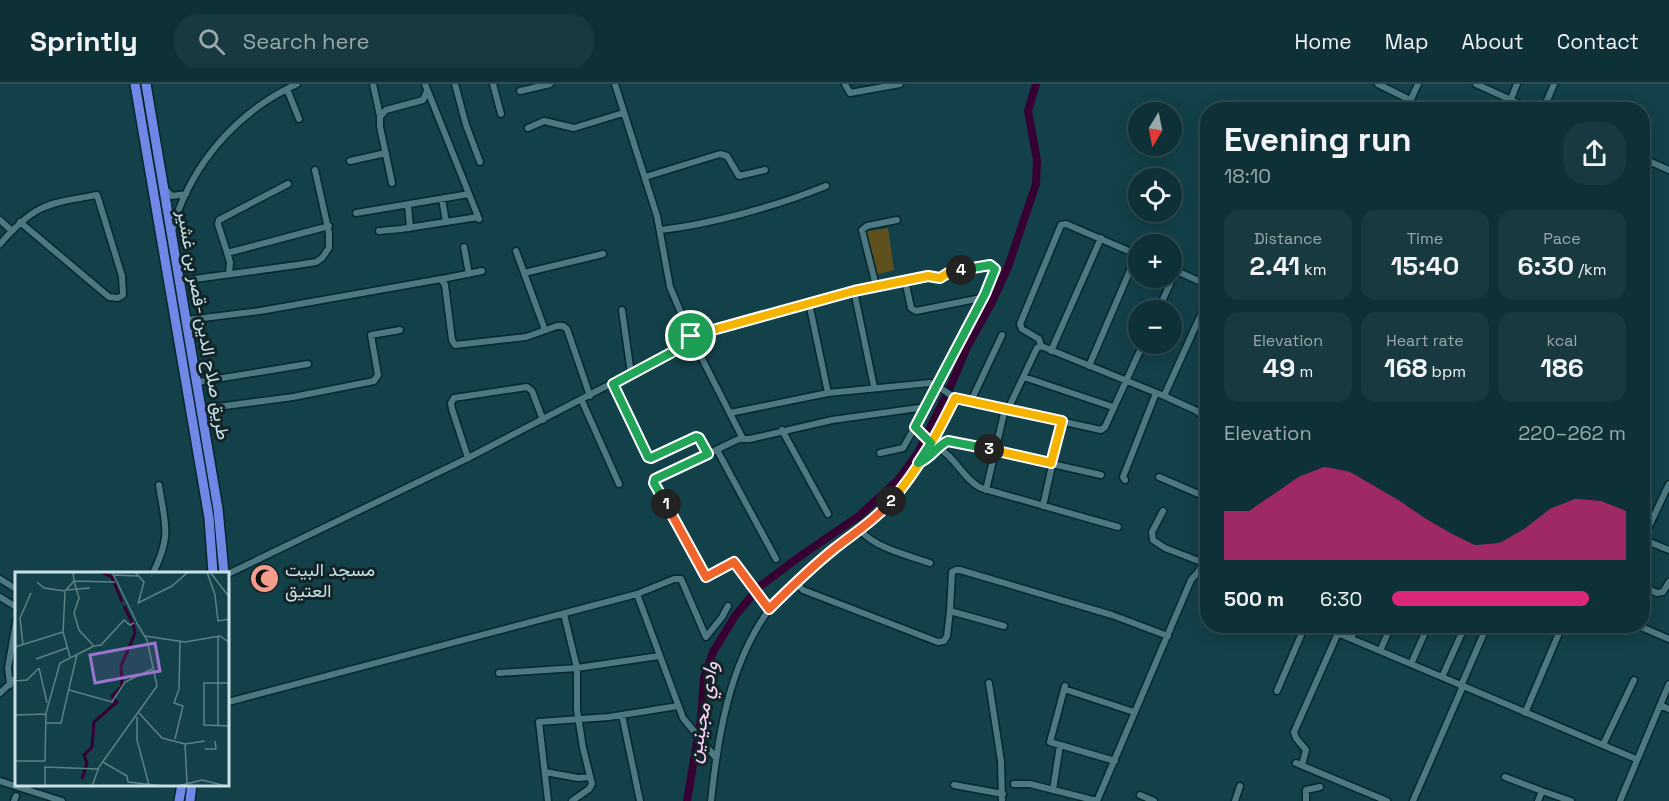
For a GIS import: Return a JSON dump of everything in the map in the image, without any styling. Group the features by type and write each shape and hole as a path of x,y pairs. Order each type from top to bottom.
{"highway":[{"path":"135,84 209,518 213,572"},
{"name":"طريق صلاح الدين -قصر بن غشير","path":"146,84 198,382 226,572"},
{"path":"193,422 204,420"},
{"path":"179,801 182,786"},
{"path":"190,801 192,786"}],"street":[{"path":"172,231 186,194 202,166 226,134 255,108 297,84"},
{"path":"373,84 392,183"},
{"path":"455,84 466,125 480,162"},
{"path":"493,84 501,114"},
{"path":"520,91 533,86 550,84"},
{"path":"615,84 661,230 670,286 692,339 743,439"},
{"path":"845,84 850,93 900,84"},
{"path":"1378,84 1410,100 1418,84"},
{"path":"1476,84 1516,102"},
{"path":"1510,99 1517,84"},
{"path":"1546,102 1554,84"},
{"path":"380,117 386,110 420,102 424,99 426,87"},
{"path":"379,231 479,218 426,87"},
{"path":"287,89 299,119"},
{"path":"528,128 544,121 574,128 624,112"},
{"path":"350,161 386,153"},
{"path":"645,177 720,154 727,156 739,176 765,170"},
{"path":"1650,162 1669,170"},
{"path":"180,281 320,260 329,248 328,226 315,170"},
{"path":"230,274 231,268 218,224 219,220 288,184"},
{"path":"661,230 689,226 768,206 826,186"},
{"path":"163,187 172,196 186,194"},
{"path":"356,213 469,194"},
{"path":"0,244 20,222 35,210 54,202 97,195 122,276 123,295 118,298 109,297 20,222"},
{"path":"442,199 446,222"},
{"path":"408,205 410,228"},
{"path":"0,220 12,231"},
{"path":"876,286 862,230 867,226 897,220"},
{"path":"1128,250 1066,224 1061,225 1020,324 1022,329 1039,339 1041,346 1051,351 1164,396 1199,413"},
{"path":"227,253 328,226"},
{"path":"1051,351 1101,238"},
{"path":"464,247 469,274"},
{"path":"516,250 545,330"},
{"path":"524,273 603,254"},
{"path":"230,572 468,458 613,384 692,339 854,291 928,276 938,278 951,272 992,266 995,271 903,448 880,453"},
{"path":"187,320 260,311 482,271"},
{"path":"1182,274 1200,281"},
{"path":"1089,366 1128,278"},
{"path":"442,279 445,285 454,345 505,341 526,337 561,325 567,329 590,396"},
{"path":"905,280 911,308 914,311 981,298"},
{"path":"854,291 874,387"},
{"path":"809,303 828,393"},
{"path":"622,310 631,374"},
{"path":"1164,396 1200,317"},
{"path":"202,409 293,397 374,381 378,375 371,335 400,330"},
{"path":"971,401 1002,335"},
{"path":"986,490 994,450 1007,409 1041,346"},
{"path":"730,412 828,393 930,383 955,398 1101,430 1105,427 1138,354"},
{"path":"198,382 308,364"},
{"path":"1024,376 1113,407"},
{"path":"613,384 648,457 651,458 696,437 699,438 708,454"},
{"path":"468,458 452,409 451,403 454,398 527,387 532,392 543,420"},
{"path":"1125,480 1123,477 1156,393"},
{"path":"711,801 716,758 731,686 769,609 834,549 861,531 895,497 931,443 955,398"},
{"path":"582,400 619,484"},
{"path":"769,609 734,562 706,577 654,481 658,477 743,439 832,420 926,407"},
{"path":"1043,506 1062,421"},
{"path":"915,427 931,443"},
{"path":"782,430 828,514"},
{"path":"918,463 929,458 942,444 950,441 1101,475"},
{"path":"938,448 946,453 969,480 986,490 1118,527"},
{"path":"717,450 776,559"},
{"path":"1159,477 1200,495"},
{"path":"1650,524 1669,484"},
{"path":"154,572 161,558 166,537 159,485"},
{"path":"1162,511 1152,532 1154,540 1165,548 1200,561"},
{"path":"861,531 867,538 882,546 930,563"},
{"path":"1650,542 1669,550"},
{"path":"1014,784 1030,784 1097,801 1191,580 1200,569"},
{"path":"797,584 803,590 938,642 944,641 947,636 952,572 956,570 1102,612 1168,636"},
{"path":"0,579 15,588"},
{"path":"230,701 637,594 674,579 681,579 706,637 728,606"},
{"path":"1650,589 1663,592 1669,582"},
{"path":"637,594 683,718 716,758"},
{"path":"0,597 15,606"},
{"path":"950,611 1004,626"},
{"path":"564,614 576,668 579,719 591,787 572,801"},
{"path":"9,685 8,668 15,628"},
{"path":"1650,631 1669,639"},
{"path":"1277,691 1302,633"},
{"path":"1387,801 1299,764 1306,750 1294,732 1338,633 1636,759"},
{"path":"1351,638 1354,633"},
{"path":"1380,651 1388,633"},
{"path":"1411,664 1425,633"},
{"path":"1442,677 1462,633"},
{"path":"1413,801 1484,633"},
{"path":"1525,713 1559,633"},
{"path":"499,674 576,668 659,656"},
{"path":"0,693 15,679"},
{"path":"1603,745 1634,680"},
{"path":"954,786 1003,797 1001,761 989,683"},
{"path":"1620,801 1669,684"},
{"path":"1114,761 1053,744 1050,740 1064,687 1134,712"},
{"path":"1660,705 1669,709"},
{"path":"548,801 538,723 622,715 678,706"},
{"path":"622,715 640,801"},
{"path":"1053,790 1060,745"},
{"path":"545,772 578,778 590,777"},
{"path":"1505,777 1571,801"},
{"path":"0,781 62,801"},
{"path":"35,793 37,786"},
{"path":"1235,801 1240,786"},
{"path":"1306,801 1306,790 1320,788"},
{"path":"1538,801 1542,791"},
{"path":"1140,795 1154,801"}],"shaded area":[{"path":"888,228 894,270 875,275 863,232"}],"waterway":[{"name":"وادي مجينين","path":"949,390 967,347 1008,267 1036,184 1037,160 1028,111 1036,84"},
{"name":"وادي مجينين","path":"687,801 701,719 704,678 713,652 735,616 759,587 859,516 898,480 917,454 946,396"}],"place":[{"name":"مسجد البيت العتيق","path":"264,579"}],"route":[{"path":"691,336 693,341 613,384 648,457 651,458 696,437 699,438 708,454 658,477 654,483 706,577 708,578 734,562 769,609 834,549 861,531 881,513 906,482 918,463 931,443 938,433 955,398 1062,421 1051,463 950,441 942,444 929,458 918,463 931,443 915,427 985,294 995,271 990,265 951,272 940,278 928,276 854,291 691,336"}]}
